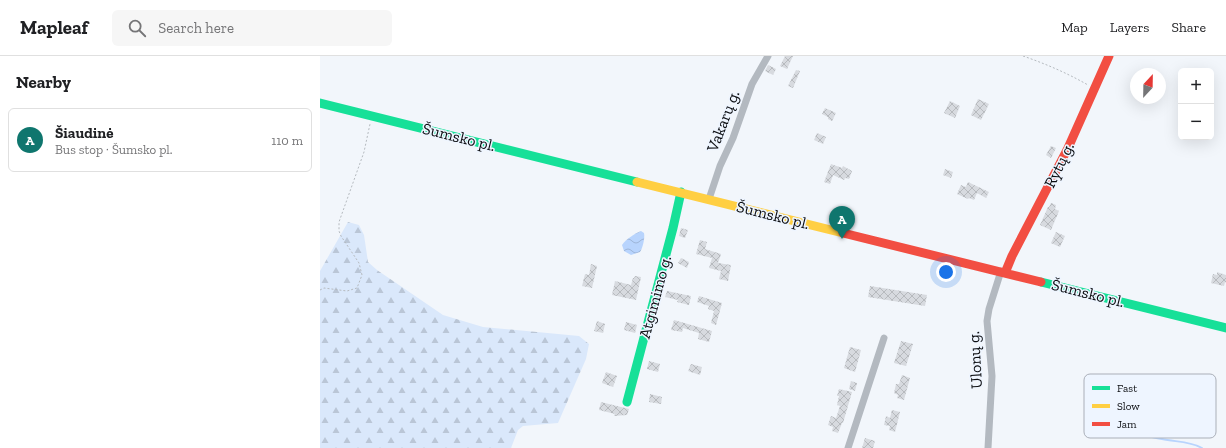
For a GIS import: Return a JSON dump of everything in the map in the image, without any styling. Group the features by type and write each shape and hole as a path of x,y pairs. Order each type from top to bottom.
{"main road":[{"name":"Rytų g.","path":"1003,272 1068,148 1109,56"},
{"name":"Šumsko pl.","path":"320,103 1226,328"},
{"name":"Atgimimo g.","path":"628,402 681,192"}],"street":[{"name":"Vakarų g.","path":"709,199 720,166 733,138 752,84 768,56"},
{"name":"Ulonų g.","path":"988,448 992,376 987,321 989,309 1003,272"},
{"path":"848,448 884,338"}],"path":[{"path":"1023,56 1067,73 1094,89"},
{"path":"320,290 324,288 348,291 357,288 362,275 359,263 339,231 340,222 364,152 372,116"}],"green space":[{"path":"348,222 359,225 364,235 368,262 377,270 443,315 483,327 579,336 589,344 586,359 558,423 523,426 518,430 511,448 320,448 320,271"}],"water":[{"path":"641,231 644,233 644,237 640,252 631,255 624,251 622,245 630,237"}],"building":[{"path":"785,56 793,56 787,69 780,66"},
{"path":"768,65 776,69 773,75 765,71"},
{"path":"796,70 800,71 793,88 788,86"},
{"path":"978,99 989,104 981,120 971,115"},
{"path":"950,101 960,106 955,118 944,113"},
{"path":"825,108 836,113 832,121 822,114"},
{"path":"817,133 826,137 823,144 814,140"},
{"path":"1051,146 1056,148 1051,158 1046,155"},
{"path":"831,164 842,168 843,166 852,171 849,179 845,178 844,180 833,175 830,184 824,182"},
{"path":"945,169 953,172 951,178 943,175"},
{"path":"968,182 989,192 986,198 977,193 974,200 957,194 961,185 966,187"},
{"path":"1051,203 1056,205 1055,209 1059,211 1051,230 1040,225"},
{"path":"681,228 688,230 685,238 679,236"},
{"path":"1056,232 1065,236 1060,247 1051,243"},
{"path":"700,240 707,242 705,249 721,254 718,263 731,265 728,281 719,279 721,271 709,268 712,258 696,254"},
{"path":"681,258 689,262 687,268 678,263"},
{"path":"591,264 597,266 592,288 582,286 585,274 589,275"},
{"path":"1217,272 1226,275 1226,283 1225,282 1224,286 1211,283 1213,274 1217,275"},
{"path":"635,276 641,277 636,300 612,295 615,281 631,285"},
{"path":"870,286 927,295 925,306 868,297"},
{"path":"667,291 691,296 689,305 677,302 678,300 665,297"},
{"path":"699,296 722,303 716,325 711,323 714,311 708,309 709,306 697,302"},
{"path":"674,320 712,331 709,342 698,339 699,333 683,328 682,332 671,330"},
{"path":"597,321 605,324 603,333 594,331"},
{"path":"626,322 637,325 635,333 624,330"},
{"path":"901,341 913,344 906,366 894,363"},
{"path":"850,347 861,350 855,372 844,368"},
{"path":"649,361 660,364 658,372 647,369"},
{"path":"691,364 702,367 700,375 688,371"},
{"path":"606,372 617,376 613,387 602,383"},
{"path":"902,375 910,378 904,400 897,398 898,395 894,393 896,384 899,384"},
{"path":"851,381 857,383 855,391 849,389"},
{"path":"839,389 852,392 843,423 838,433 832,431 833,427 828,425 831,416 836,418 840,406 837,405"},
{"path":"650,394 662,397 661,404 649,402"},
{"path":"601,402 629,409 627,415 614,416 615,414 599,410"},
{"path":"892,410 900,412 895,432 889,430 890,426 884,425 886,416 890,418"},
{"path":"865,438 875,441 873,448 862,448"}],"waterway":[{"path":"1158,438 1187,443 1202,448"}],"traffic: fast":[{"path":"320,103 637,182"},
{"path":"627,402 673,228 681,192"},
{"path":"1041,282 1226,328"}],"traffic: slow":[{"path":"637,182 843,233"}],"traffic: jam":[{"path":"1005,273 1012,256 1068,148 1109,56"},
{"path":"843,233 1041,282"}],"place":[{"name":"Šiaudinė","path":"842,239"}]}
